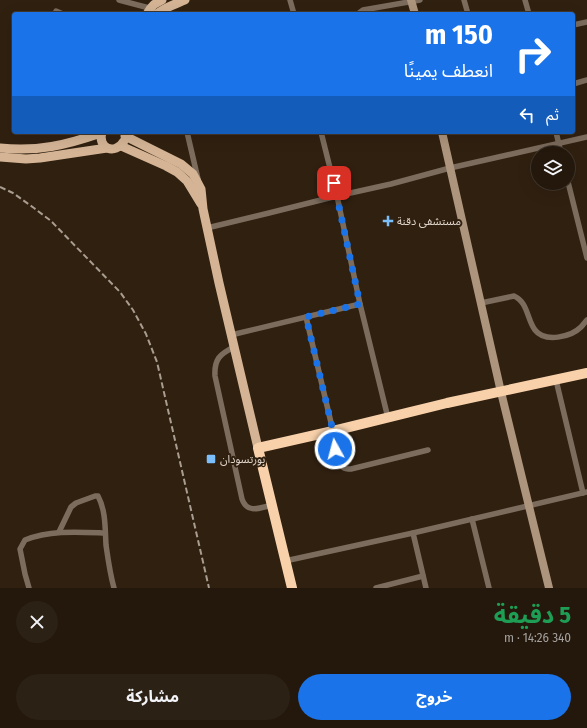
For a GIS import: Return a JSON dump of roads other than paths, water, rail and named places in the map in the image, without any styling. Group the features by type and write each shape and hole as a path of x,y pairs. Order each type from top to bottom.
{"highway":[{"path":"292,588 258,448 448,403 587,373"}],"main road":[{"path":"148,11 161,0"},
{"path":"159,12 185,0"},
{"path":"0,148 14,150 55,147 99,134"},
{"path":"102,134 101,139 106,148"},
{"path":"0,157 26,159 106,148 117,149 124,141 124,134"},
{"path":"124,134 179,168 193,174 201,189 207,228 258,448"},
{"path":"121,146 166,166 179,168 203,208"}],"street":[{"path":"119,0 148,11 159,12"},
{"path":"290,0 293,12"},
{"path":"464,0 467,12"},
{"path":"525,0 528,12"},
{"path":"360,12 363,10 414,1 415,12"},
{"path":"575,25 587,22"},
{"path":"575,83 587,80"},
{"path":"187,134 201,189"},
{"path":"322,134 337,196 360,304 388,418"},
{"path":"442,134 501,392 549,588"},
{"path":"556,134 558,144"},
{"path":"207,228 391,184 450,168 587,137"},
{"path":"570,190 584,237 587,258"},
{"path":"481,303 514,296 519,298 536,331 547,337 556,338 567,335 580,328 587,320"},
{"path":"231,335 360,304"},
{"path":"306,317 333,431 338,462 345,469 351,469 428,450"},
{"path":"234,347 223,352 214,367 242,499 246,505 253,509 272,505"},
{"path":"285,561 586,493 556,380"},
{"path":"59,532 72,507 76,503 98,496 105,523 106,547 114,588"},
{"path":"472,519 489,588"},
{"path":"29,588 20,549 25,540 59,532 105,533"},
{"path":"413,533 426,588"},
{"path":"378,588 424,576"}],"railway":[{"path":"0,187 13,193 51,221 120,292 133,310 146,334 157,362 209,588"}],"place":[{"name":"مستشفى دقنة","path":"388,221"},
{"name":"بورتسودان","path":"211,459"}]}
